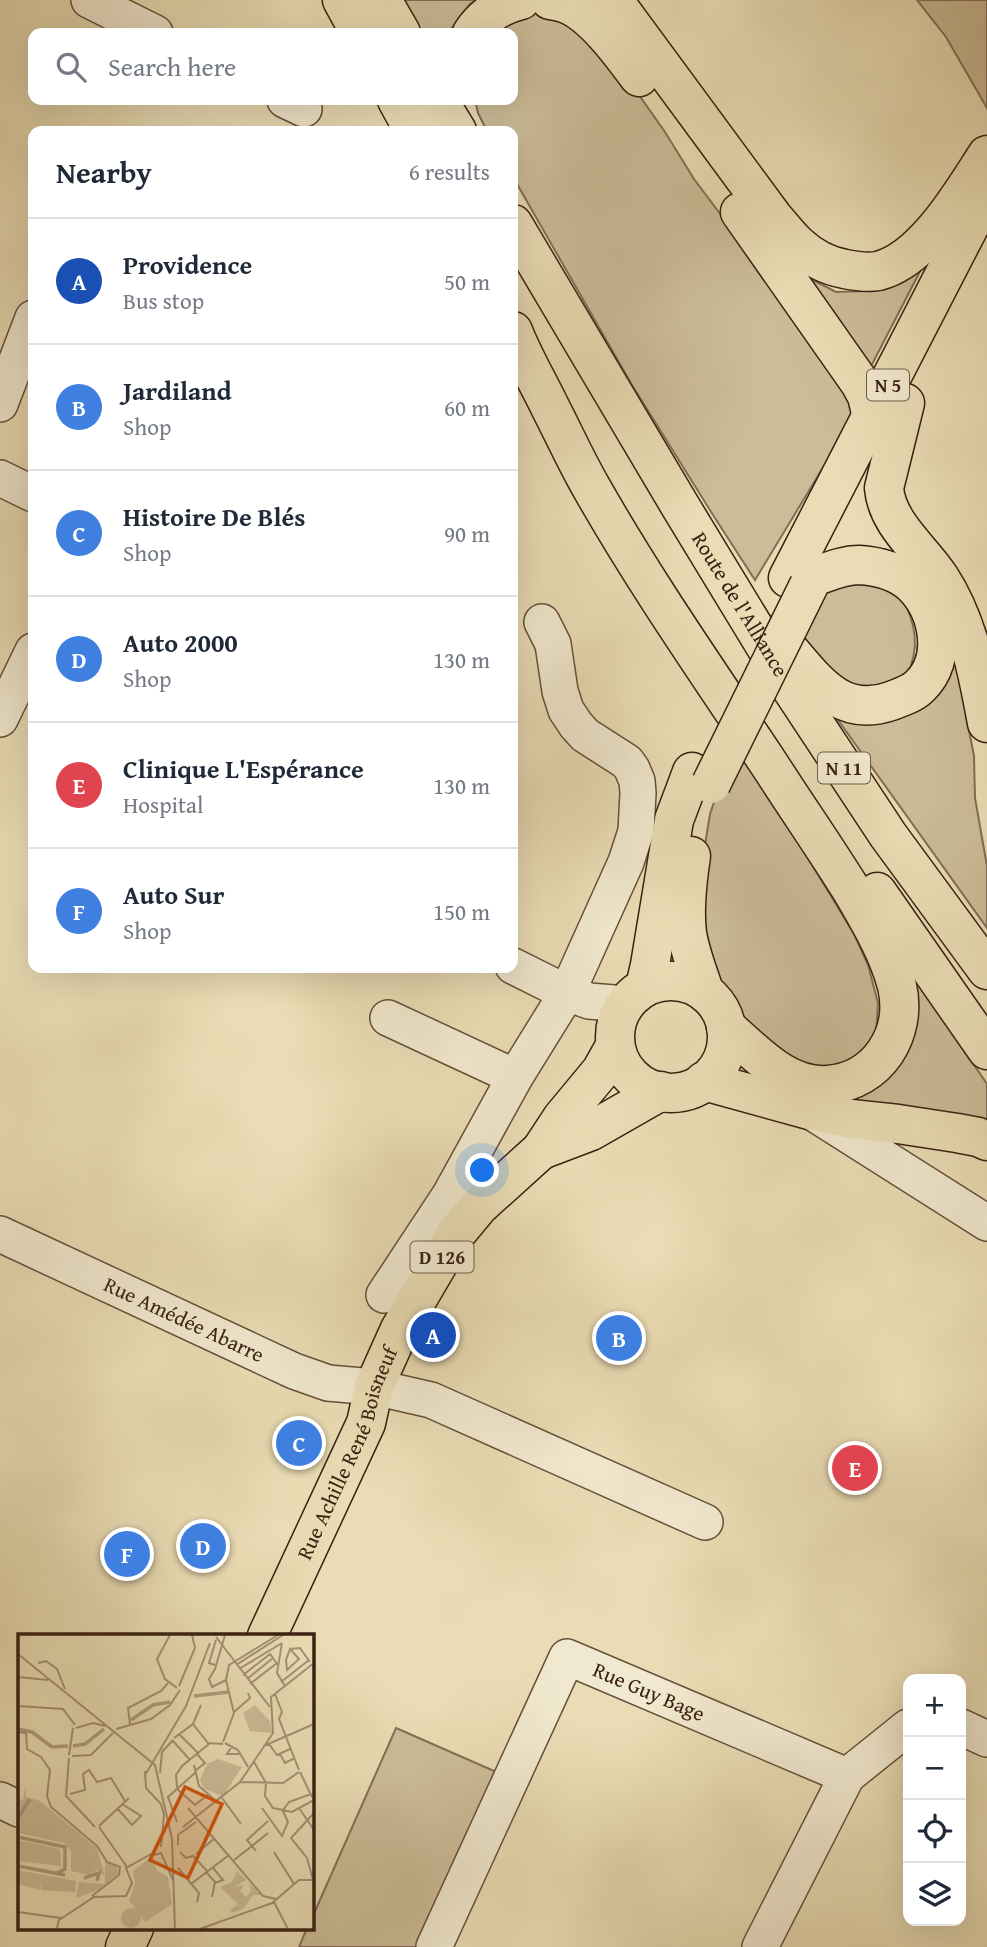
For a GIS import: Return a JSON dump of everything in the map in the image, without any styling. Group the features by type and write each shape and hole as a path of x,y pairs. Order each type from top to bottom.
{"main road":[{"path":"342,0 357,28"},
{"path":"382,0 398,28"},
{"path":"476,28 488,15 504,5 522,0"},
{"path":"550,0 578,10 610,39 667,112 867,396 889,410 885,501 891,514 941,579 960,618 974,659 987,723"},
{"path":"609,0 622,12 773,217 799,246 834,267 877,271 898,261 919,246 942,221 987,155"},
{"path":"400,105 411,126"},
{"path":"441,105 454,126"},
{"path":"469,105 475,126"},
{"name":"N 5","path":"610,1010 650,965 674,820 701,778 889,410 987,192"},
{"path":"518,223 535,261"},
{"name":"Route de l'Alliance","path":"518,232 789,684 888,835 987,970"},
{"name":"N 5","path":"889,410 987,250"},
{"name":"N 11","path":"518,327 617,507 732,690 987,1050"},
{"path":"518,341 589,484 684,638 836,866 869,920 886,954 897,988 899,1012 896,1035 886,1054 853,1080 834,1085 820,1086 788,1077 726,1027"},
{"path":"713,558 811,676 836,698 860,705 873,705 907,695 919,687 929,675 937,643 934,622 927,603 913,585 887,570 871,566 846,566 803,580"},
{"name":"N 5","path":"701,778 686,905 689,943 704,991"},
{"path":"665,981 685,982 704,991 719,1007 726,1027 727,1042 715,1071 691,1089 661,1091 645,1086 631,1076 621,1062 610,1010 665,981"},
{"name":"Rue Achille René Boisneuf","path":"268,1634 366,1423 374,1387 400,1329 455,1235 479,1206 541,1150 562,1118 601,1071 610,1010"},
{"path":"704,1081 850,1119 957,1133 987,1141"},
{"name":"Rue Achille René Boisneuf","path":"541,1150 591,1130 661,1091"}],"street":[{"path":"89,0 145,28"},
{"path":"0,404 28,331"},
{"path":"0,478 28,492"},
{"path":"384,1295 450,1195 515,1077 610,1010 638,811 637,781 627,762 585,735 566,709 560,691 553,644 542,622"},
{"path":"0,719 17,667"},
{"path":"518,968 610,1010"},
{"path":"388,1018 515,1077"},
{"path":"809,1110 987,1223"},
{"name":"Rue Amédée Abarre","path":"0,1234 294,1371 328,1383 374,1387 430,1400 705,1522"},
{"name":"Rue Guy Bage","path":"435,1947 568,1657 847,1776"},
{"path":"966,1729 987,1739"},
{"path":"760,1947 847,1776 903,1731"},
{"path":"0,1800 18,1809"}],"shaded area":[{"path":"403,0 477,0 470,4 452,28 418,28"},
{"path":"917,0 987,0 987,108 946,37"},
{"path":"541,7 570,19 634,88 694,179 808,331 856,413 755,580 632,385 518,186 518,126 484,126 478,113 476,105 518,105 518,28 494,28"},
{"path":"928,256 866,376 805,276 836,292 869,291"},
{"path":"834,574 900,593 915,635 914,656 906,678 856,692 798,639"},
{"path":"955,658 974,756 975,798 987,866 987,928 828,706"},
{"path":"740,746 854,934 868,965 878,1003 876,1036 853,1059 825,1074 799,1073 742,1025 725,991 708,973 696,901 710,814"},
{"path":"899,955 987,1084 987,1128 804,1096 872,1085"},
{"path":"396,1728 501,1774 423,1947 299,1947 306,1930 313,1930 313,1916"}],"place":[{"name":"Providence","path":"433,1335"},
{"name":"Jardiland","path":"619,1338"},
{"name":"Histoire De Blés","path":"299,1443"},
{"name":"Clinique L'Espérance","path":"855,1468"},
{"name":"Auto 2000","path":"203,1546"},
{"name":"Auto Sur","path":"127,1554"}]}
